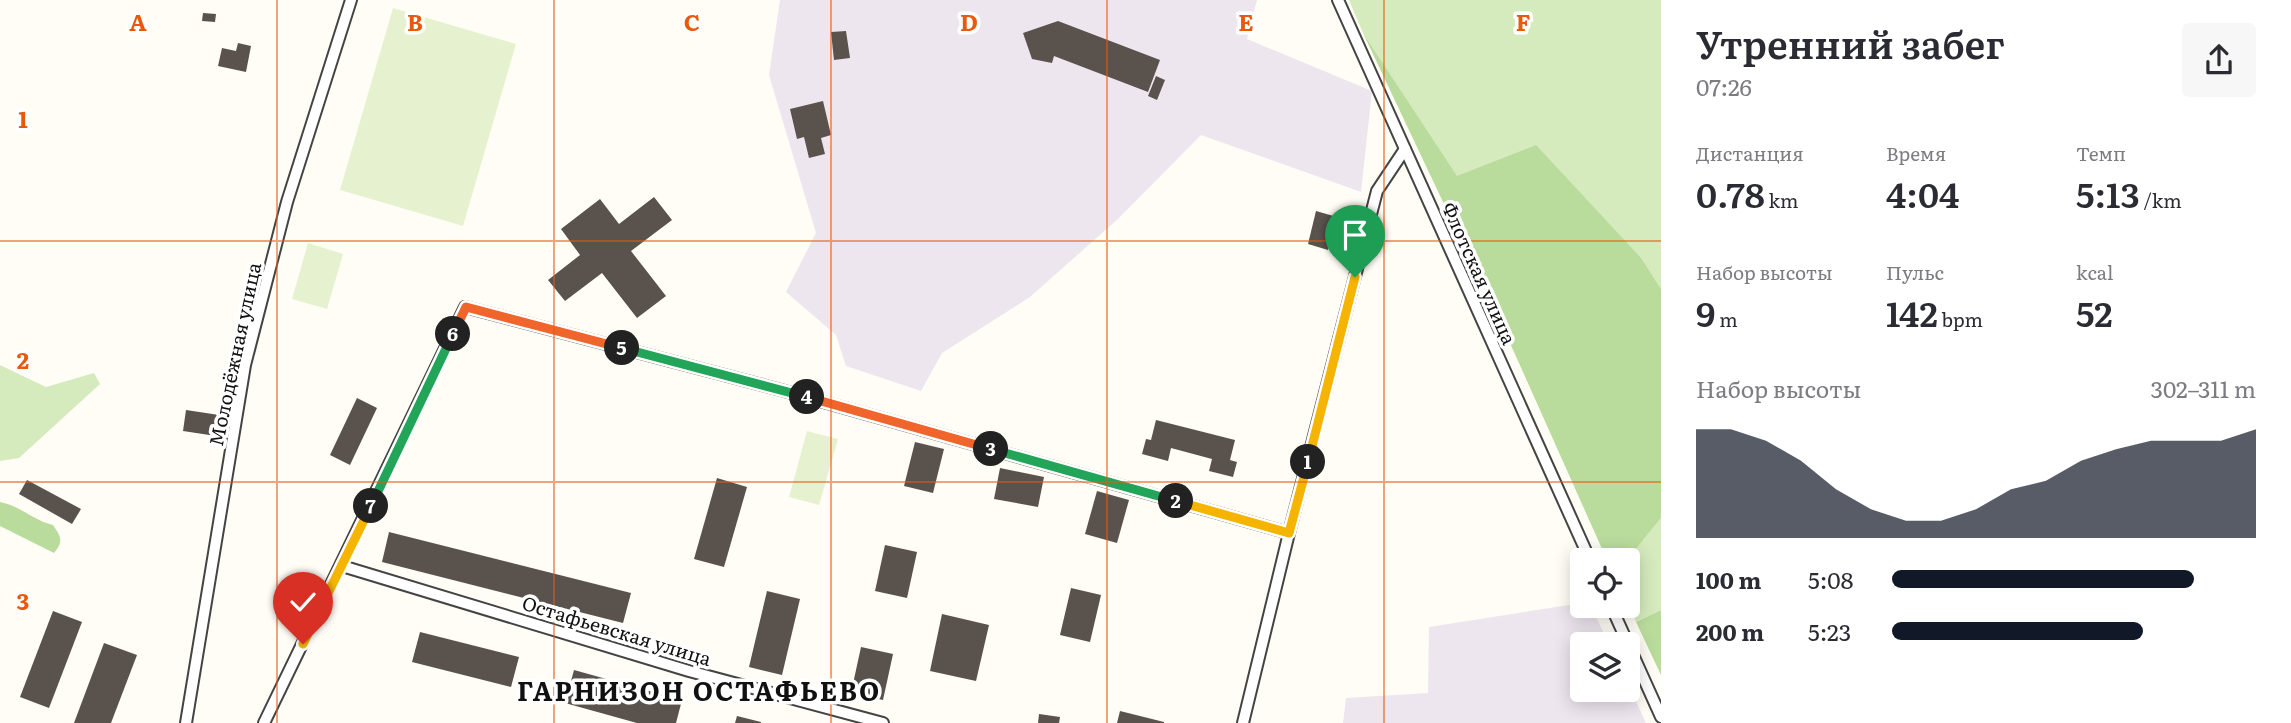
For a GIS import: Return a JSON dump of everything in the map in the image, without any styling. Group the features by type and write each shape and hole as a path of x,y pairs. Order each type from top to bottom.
{"street":[{"name":"Молодёжная улица","path":"186,723 245,365 287,202 351,0"},
{"name":"Флотская улица","path":"1338,0 1585,548"},
{"path":"1243,723 1377,191 1405,149"},
{"path":"264,723 466,307 781,390 1289,533"},
{"name":"Остафьевская улица","path":"342,566 689,671 883,723"},
{"path":"1616,618 1661,717"}],"shaded area":[{"path":"780,0 1257,0 1247,39 1372,91 1361,192 1201,135 1119,218 1030,297 942,353 921,391 846,366 836,335 786,292 816,233 769,75"},
{"path":"1570,605 1570,618 1597,618 1603,632 1570,632 1570,702 1636,702 1646,723 1343,723 1346,698 1428,693 1429,627"}],"green space":[{"path":"1349,0 1661,0 1661,289 1642,259 1457,177 1363,33"},
{"path":"393,8 516,44 463,226 340,190"},
{"path":"1363,33 1457,176 1536,145 1642,259 1661,289 1661,518 1637,548 1602,548 1514,352"},
{"path":"308,243 343,254 327,309 292,299"},
{"path":"0,365 46,387 94,373 100,384 19,458 0,461"},
{"path":"807,431 838,439 819,505 789,497"},
{"path":"0,502 53,525 60,539 54,553 0,526"},
{"path":"1661,518 1661,610 1636,622 1634,618 1640,618 1640,548 1637,548"},
{"path":"1661,610 1661,675 1636,622"}],"building":[{"path":"203,13 216,14 215,22 202,21"},
{"path":"1058,21 1160,60 1148,92 1054,56 1052,63 1032,59 1023,33"},
{"path":"846,31 850,58 834,60 831,32"},
{"path":"238,43 251,46 246,72 218,66 222,48 236,51"},
{"path":"1156,76 1165,80 1157,100 1148,96"},
{"path":"823,101 831,135 821,138 825,154 809,158 804,137 797,139 790,109"},
{"path":"654,197 672,220 631,251 666,296 637,318 602,273 565,301 548,280 580,255 561,229 600,199 619,224"},
{"path":"1316,211 1337,217 1328,250 1308,244"},
{"path":"357,398 377,408 350,465 330,455"},
{"path":"186,410 219,415 216,436 183,431"},
{"path":"1156,420 1235,440 1230,460 1237,462 1233,477 1209,471 1212,459 1171,448 1168,461 1142,454 1146,439 1151,440"},
{"path":"915,442 944,449 933,493 904,486"},
{"path":"1000,468 1044,477 1038,507 994,499"},
{"path":"717,478 747,487 724,567 694,559"},
{"path":"27,480 81,509 72,524 19,494"},
{"path":"1097,491 1129,500 1117,543 1085,534"},
{"path":"389,532 631,593 623,623 382,562"},
{"path":"885,545 917,552 907,598 875,591"},
{"path":"1071,588 1101,595 1090,642 1060,635"},
{"path":"767,591 800,599 782,675 749,667"},
{"path":"53,611 82,622 49,708 20,697"},
{"path":"942,614 989,625 976,681 930,671"},
{"path":"420,632 519,657 511,687 412,662"},
{"path":"104,643 137,655 111,723 74,723"},
{"path":"861,647 893,654 883,700 851,693"},
{"path":"574,670 682,700 676,723 637,723 565,703"},
{"path":"1120,711 1164,722 1164,723 1117,723"},
{"path":"1039,714 1060,717 1059,723 1038,723"},
{"path":"737,716 761,722 761,723 735,723"}],"district":[{"name":"ГАРНИЗОН ОСТАФЬЕВО","path":"699,689"}],"route":[{"path":"303,644 466,307 781,390 1289,533 1355,277"}]}
